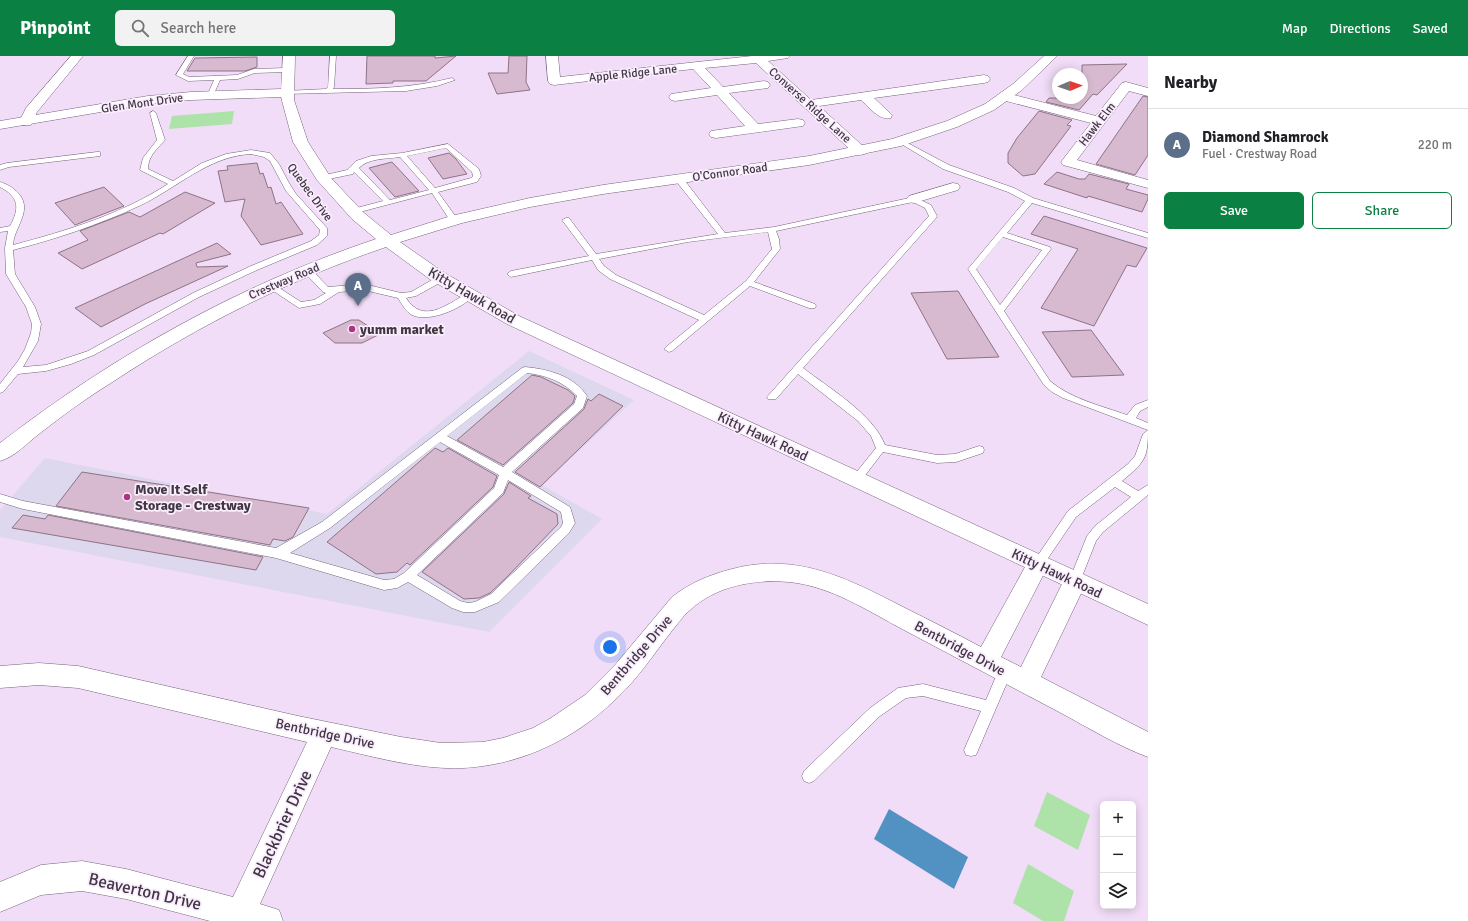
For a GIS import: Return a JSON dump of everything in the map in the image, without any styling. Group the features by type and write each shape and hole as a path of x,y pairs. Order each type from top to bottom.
{"main road":[{"path":"289,56 286,70 286,93 295,128 313,164 352,212 388,241"},
{"name":"O'Connor Road","path":"388,241 454,220 521,204 812,160 860,151 900,141 981,112 1006,97 1051,56"},
{"name":"Glen Mont Drive","path":"0,125 26,122 148,100 286,93"},
{"name":"Crestway Road","path":"0,454 72,400 151,348 235,302 270,286 307,270 388,241"},
{"name":"Kitty Hawk Road","path":"388,241 402,254 440,279 513,320 1148,615"}],"street":[{"path":"26,122 31,111 77,56"},
{"name":"Apple Ridge Lane","path":"552,56 554,81 784,56"},
{"name":"Converse Ridge Lane","path":"759,59 860,151"},
{"path":"696,66 756,128"},
{"path":"809,104 984,79"},
{"path":"675,97 764,85"},
{"name":"Hawk Elm","path":"1148,92 1126,86 1068,162 1148,184"},
{"path":"864,96 886,115"},
{"path":"1006,97 1099,121"},
{"path":"716,134 798,123"},
{"path":"914,198 953,187"},
{"path":"1006,672 1038,564"},
{"name":"Bentbridge Drive","path":"0,677 36,672 78,677 324,734 424,755 456,756 483,754 511,748 539,739 565,724 594,703 622,675 684,600 710,585 731,578 759,572 804,575 849,590 1148,745"},
{"path":"1006,672 1075,581"},
{"name":"Blackbrier Drive","path":"254,918 324,734"},
{"name":"Beaverton Drive","path":"0,897 41,880 61,876 82,876 126,884 254,918"}],"lane":[{"path":"191,56 179,75 188,79 242,76 254,71 286,70"},
{"path":"328,91 331,87 333,56"},
{"path":"210,96 218,78"},
{"path":"286,93 364,91 407,88 438,84 452,80"},
{"path":"153,113 161,140 151,149 143,166 144,170 174,184"},
{"path":"900,141 946,168 1011,190 1030,200 1148,236"},
{"path":"324,178 350,172 359,162 374,158 402,155 448,146 476,171 477,176 474,180 352,212"},
{"name":"Quebec Drive","path":"9,249 47,239 107,217 141,202 174,184 201,166 222,157 243,152 256,152 272,158 286,184 324,230 323,236 314,242 196,295 91,353 68,362 46,368 16,371"},
{"path":"0,168 6,165 97,154"},
{"path":"402,155 433,190 454,220"},
{"path":"354,167 388,202"},
{"path":"680,179 723,235"},
{"path":"0,184 13,191 20,200 18,218 10,235 9,269 17,287 29,306 36,323 36,333 26,355 16,371 0,390"},
{"path":"511,274 688,240 771,229 914,198 928,207 933,216 772,397"},
{"path":"1030,200 972,269 1047,383 1055,390 1148,427"},
{"path":"566,220 601,268 613,277 705,319"},
{"path":"0,230 13,228"},
{"path":"669,349 749,283 776,249 775,239 771,229"},
{"path":"1000,312 1047,248 1002,234"},
{"path":"307,270 326,290 336,290"},
{"path":"270,286 299,305 317,302 336,290 346,287 364,287 401,296 413,294 440,279"},
{"path":"749,283 812,306"},
{"path":"401,296 408,310 426,315 438,313 469,296"},
{"path":"798,368 862,419 876,435 881,448"},
{"path":"0,498 23,505 276,553 384,585 397,583 408,576 500,490 505,473 510,466 579,406 582,396 576,387 546,373 525,370 326,525 285,550 276,553"},
{"path":"1130,420 1133,412 1139,406 1148,403"},
{"path":"1038,564 1072,514 1132,467 1140,457 1148,434"},
{"path":"408,576 458,605 468,608 482,604 495,598 565,530 569,523 566,510 505,473 440,437"},
{"path":"856,479 881,448"},
{"path":"881,448 937,459 956,458 979,450"},
{"path":"1114,481 1138,496"},
{"path":"1075,581 1091,539 1099,529 1148,489"},
{"path":"971,750 1006,672"},
{"path":"809,776 875,712 903,692 922,690 990,707"}],"shaded area":[{"name":"Move It Self Storage - Crestway","path":"529,351 634,400 542,485 602,519 489,632 0,537 0,510 45,458 327,514"}],"green space":[{"path":"234,111 232,124 169,129 172,116"},
{"path":"1047,792 1090,815 1078,850 1034,826"},
{"path":"1028,864 1074,891 1064,921 1043,921 1013,903"}],"water":[{"path":"889,809 968,857 954,889 874,839"}],"building":[{"path":"367,56 435,56 435,58 456,56 426,81 393,81 393,83 366,84"},
{"path":"509,56 527,56 526,82 530,90 497,94 488,73 508,73"},
{"path":"257,57 257,67 245,71 187,71 195,58"},
{"path":"1127,64 1097,95 1093,94 1088,100 1088,68 1082,68 1082,65"},
{"path":"1143,96 1148,97 1148,155 1135,175 1096,164"},
{"path":"1049,98 1052,98 1052,103 1046,102"},
{"path":"1054,104 1084,104 1079,110"},
{"path":"1039,111 1072,120 1067,125 1071,126 1035,174 1023,176 1008,163 1008,153 1017,138"},
{"path":"449,153 456,159 467,174 443,179 428,158"},
{"path":"392,162 419,191 395,197 369,168"},
{"path":"257,163 260,174 263,173 268,188 271,187 276,204 281,202 303,234 261,245 241,216 245,199 225,202 218,171 228,170 227,166"},
{"path":"1057,172 1079,179 1085,179 1089,174 1129,184 1126,189 1148,195 1148,199 1142,212 1088,196 1087,198 1044,184"},
{"path":"104,187 124,206 75,225 55,203"},
{"path":"185,192 215,203 163,234 160,233 82,269 58,253 88,240 80,231 129,212 140,217"},
{"path":"1044,216 1147,248 1136,267 1127,265 1094,326 1041,308 1078,249 1031,234"},
{"path":"217,243 231,254 196,263 197,267 228,266 145,304 101,327 75,308"},
{"path":"958,291 999,357 947,359 911,293"},
{"name":"yumm market","path":"351,320 359,320 380,334 362,343 335,343 323,333"},
{"path":"1091,330 1124,375 1072,377 1042,332"},
{"path":"532,375 541,377 568,390 575,396 573,403 503,465 457,440"},
{"path":"599,394 623,406 540,487 515,472 584,409 588,399 591,401"},
{"path":"435,448 443,452 448,448 497,476 493,487 410,565 407,563 397,572 376,574 327,542"},
{"path":"82,472 309,508 293,537 285,541 273,539 270,545 56,506"},
{"path":"509,482 531,496 528,498 557,514 558,524 490,593 479,598 464,599 422,572 504,494"},
{"path":"23,515 45,519 48,515 263,557 256,570 12,528"}],"place":[{"name":"Diamond Shamrock","path":"358,306"},
{"name":"yumm market","path":"352,329"},
{"name":"Move It Self Storage - Crestway","path":"127,497"}]}
